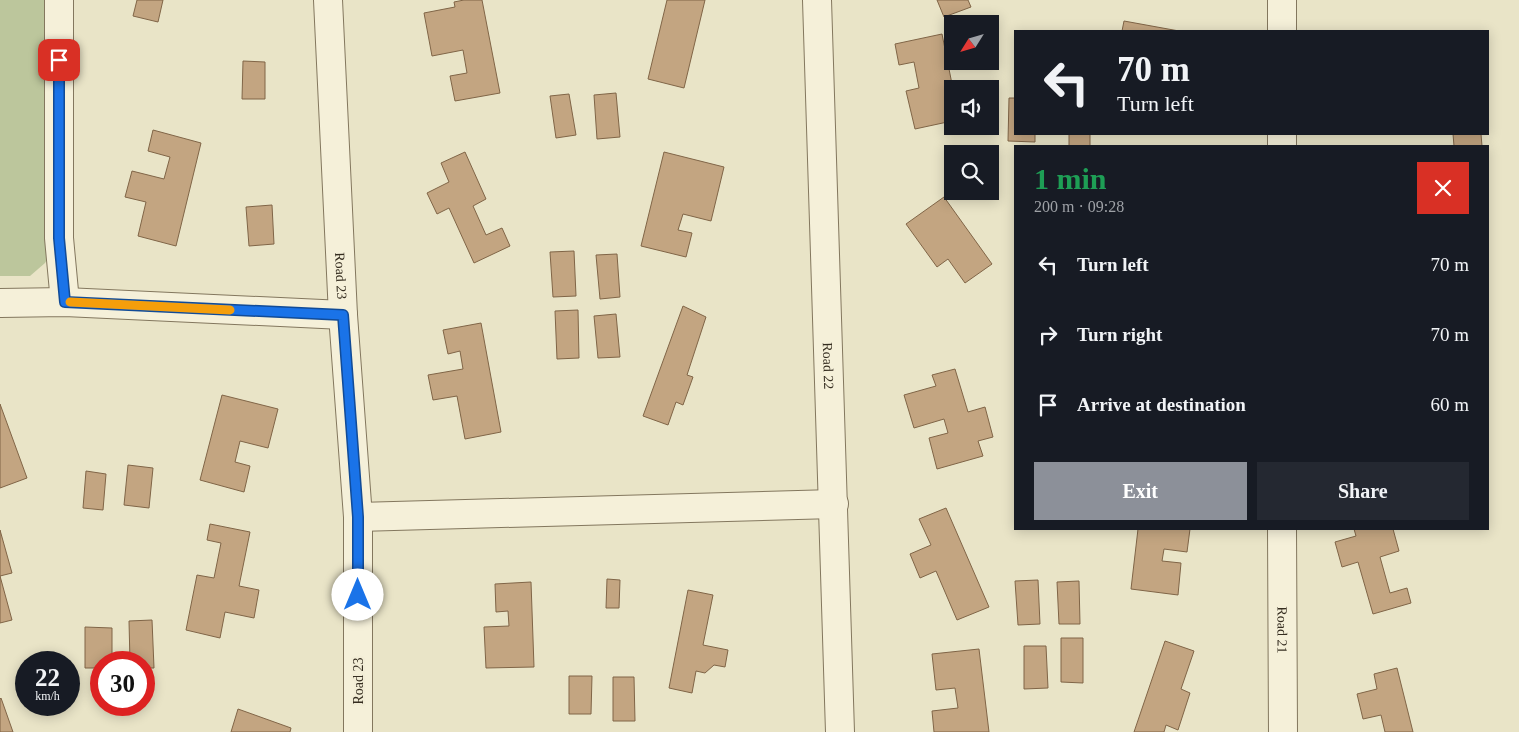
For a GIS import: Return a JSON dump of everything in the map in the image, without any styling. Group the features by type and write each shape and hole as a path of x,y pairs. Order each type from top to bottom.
{"street":[{"path":"59,0 59,238 65,302"},
{"name":"Road 23","path":"328,0 343,315 358,517 358,732"},
{"name":"Road 22","path":"817,0 840,732"},
{"path":"1282,0 1282,30"},
{"path":"0,303 65,302 343,315"},
{"path":"358,517 834,504"},
{"name":"Road 21","path":"1282,530 1283,732"}],"green space":[{"path":"0,0 59,0 59,238 45,263 30,276 0,276"}],"building":[{"path":"137,0 163,0 158,22 133,16"},
{"path":"482,0 500,93 455,101 450,76 467,73 463,50 432,56 424,13 455,7 454,2"},
{"path":"667,0 705,0 684,88 648,79"},
{"path":"937,0 968,0 971,7 949,15 944,15 944,17"},
{"path":"1124,21 1174,30 1122,30"},
{"path":"942,34 944,70 949,70 951,80 944,80 944,123 915,129 906,91 919,88 914,62 899,65 895,44"},
{"path":"243,61 265,62 265,99 242,99"},
{"path":"616,93 620,137 597,139 594,95"},
{"path":"569,94 576,135 556,138 550,96"},
{"path":"1009,98 1014,98 1014,135 1035,135 1035,142 1008,141"},
{"path":"153,130 201,143 176,246 138,236 146,202 125,197 132,171 164,179 170,157 148,151"},
{"path":"1069,135 1090,135 1090,145 1069,145"},
{"path":"1453,135 1481,135 1482,145 1454,145"},
{"path":"465,152 486,199 473,206 486,235 502,228 510,246 474,263 449,208 437,214 427,193 449,182 441,163"},
{"path":"664,152 724,167 711,221 683,214 678,230 692,233 686,257 641,246"},
{"path":"944,197 944,200 946,200 992,264 965,283 948,259 937,267 906,224"},
{"path":"272,205 274,244 249,246 246,207"},
{"path":"574,251 576,296 553,297 550,252"},
{"path":"617,254 620,297 600,299 596,255"},
{"path":"683,306 706,317 687,375 693,377 683,405 676,402 668,425 643,416"},
{"path":"578,310 579,358 557,359 555,311"},
{"path":"616,314 620,357 598,358 594,316"},
{"path":"481,323 501,432 465,439 457,396 433,400 428,375 463,369 460,351 448,354 443,330"},
{"path":"955,369 968,412 985,407 993,437 978,441 983,456 937,469 929,438 948,433 944,419 914,428 904,395 936,386 932,375"},
{"path":"222,395 278,409 268,448 240,441 235,462 250,466 244,492 200,480"},
{"path":"0,404 27,478 0,488"},
{"path":"128,465 153,468 149,508 124,505"},
{"path":"86,471 106,474 103,510 83,508"},
{"path":"946,508 989,607 957,620 936,571 920,578 910,554 931,545 919,519"},
{"path":"210,524 250,532 239,586 259,590 254,618 225,612 220,638 186,630 197,575 214,578 221,543 207,540"},
{"path":"0,530 12,573 0,576"},
{"path":"1138,530 1190,530 1187,552 1164,549 1162,561 1181,563 1178,595 1131,589"},
{"path":"1354,530 1393,530 1399,551 1380,557 1390,593 1407,588 1411,603 1373,614 1358,562 1342,567 1335,542 1356,536"},
{"path":"0,576 12,620 0,623"},
{"path":"607,579 620,580 619,608 606,608"},
{"path":"1038,580 1040,624 1018,625 1015,581"},
{"path":"1079,581 1080,624 1059,624 1057,582"},
{"path":"531,582 534,667 486,668 484,627 509,626 508,611 496,612 495,584"},
{"path":"688,590 713,595 703,645 728,650 725,667 714,665 705,673 696,671 692,693 669,688"},
{"path":"152,620 153,651 130,651 129,621"},
{"path":"85,627 112,628 112,651 90,651 90,668 85,668"},
{"path":"1061,638 1083,638 1083,683 1061,682"},
{"path":"1165,641 1194,651 1181,689 1190,693 1178,730 1166,725 1164,732 1134,732"},
{"path":"1024,646 1046,646 1048,688 1024,689"},
{"path":"979,649 989,732 934,732 932,711 958,708 955,688 936,690 932,654"},
{"path":"1397,668 1413,732 1385,732 1381,715 1363,719 1357,694 1377,689 1374,674"},
{"path":"569,676 592,676 591,714 569,714"},
{"path":"613,677 634,677 635,721 613,721"},
{"path":"1,698 13,732 0,732"},
{"path":"238,709 291,728 290,732 231,732"}],"slow traffic":[{"path":"70,302 230,310"}],"route":[{"path":"59,60 59,238 65,302 343,315 358,517 358,595"}]}
